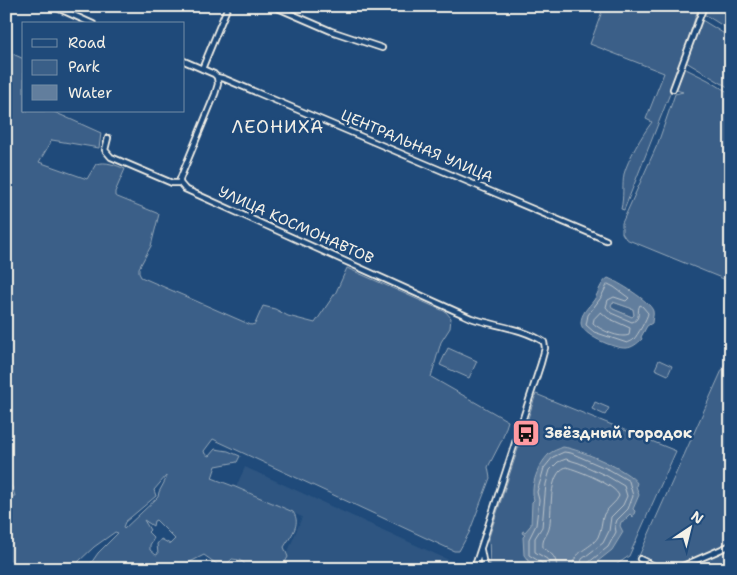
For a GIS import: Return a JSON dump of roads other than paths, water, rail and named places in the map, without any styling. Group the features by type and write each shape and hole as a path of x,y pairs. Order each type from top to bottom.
{"street":[{"path":"53,6 89,22"},
{"path":"202,69 228,6"},
{"path":"273,6 331,31 382,48"},
{"path":"674,89 704,6"},
{"name":"ЦЕНТРАЛЬНАЯ УЛИЦА","path":"185,61 217,77 234,82 606,240"},
{"path":"180,183 215,94 218,84 217,77"},
{"name":"УЛИЦА КОСМОНАВТОВ","path":"108,138 105,150 111,157 172,183 180,183 186,189 471,318 518,329 544,342 545,348 480,549"},
{"path":"676,569 731,545"},
{"path":"474,569 480,549"},
{"path":"480,549 484,565 489,569"},
{"path":"640,560 661,569"}],"water":[{"path":"608,278 633,292 646,302 653,311 652,323 647,326 641,337 642,339 637,344 621,348 607,344 582,328 581,319","holes":["613,302 633,309 634,315 632,317 613,309 611,305"]},
{"path":"563,447 614,466 637,483 639,495 633,509 635,511 633,517 630,514 627,519 621,522 620,526 623,532 612,550 588,569 543,569 530,563 524,555 523,537 525,535 522,533 531,525 532,502 534,500 533,488 536,476 541,464 549,454"}],"place":[{"name":"Звёздный городок","path":"526,433"}],"district":[{"name":"ЛЕОНИХА","path":"278,127"}]}
